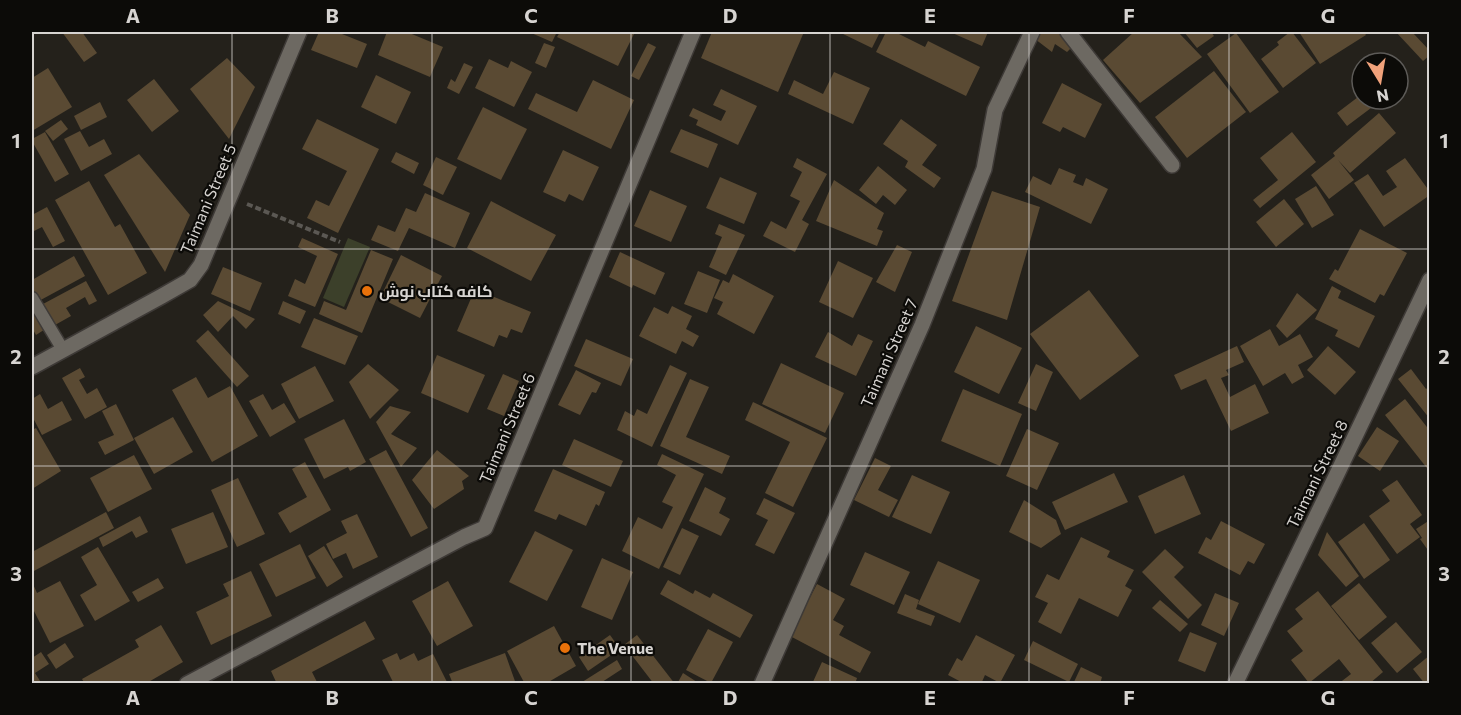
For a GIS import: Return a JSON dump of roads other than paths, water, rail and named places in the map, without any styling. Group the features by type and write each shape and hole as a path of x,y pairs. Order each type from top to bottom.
{"street":[{"name":"Taimani Street 5","path":"32,367 190,280 201,265 299,32"},
{"name":"Taimani Street 6","path":"187,684 485,528 693,32"},
{"name":"Taimani Street 7","path":"762,684 922,324 984,169 995,110 1032,32"},
{"path":"1068,32 1172,165"},
{"name":"Taimani Street 8","path":"1235,684 1430,280"}],"lane":[{"path":"32,298 63,350"}],"place":[{"name":"کافه کتاب نوش","path":"367,291"},
{"name":"The Venue","path":"565,648"}]}
